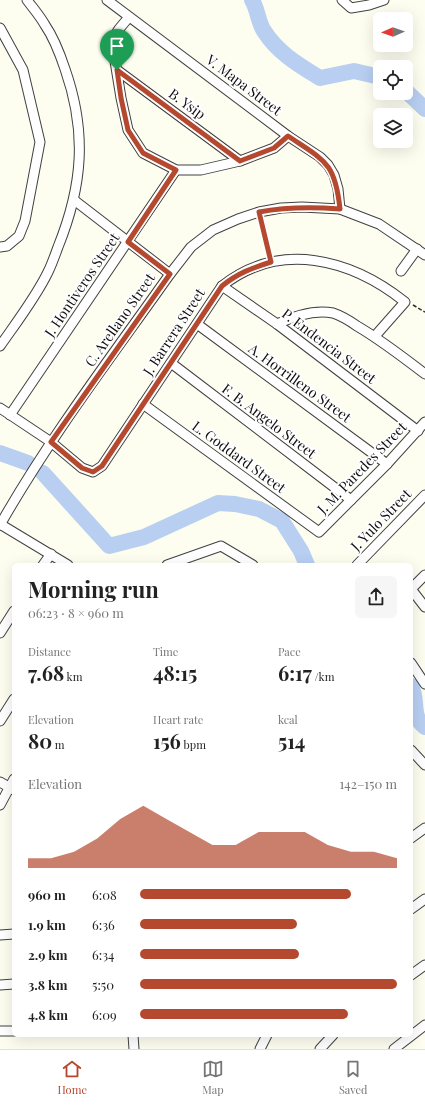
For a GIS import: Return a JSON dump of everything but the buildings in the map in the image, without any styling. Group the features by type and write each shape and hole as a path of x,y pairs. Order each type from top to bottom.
{"street":[{"path":"0,346 20,318 48,272 67,225 74,200 80,152 78,125 70,82 46,25 27,0"},
{"name":"V. Mapa Street","path":"106,0 288,136 320,157 328,165 334,175 338,189 340,209"},
{"path":"342,0 352,8 369,5 384,0"},
{"path":"129,17 114,37 114,55 128,130 143,153 176,170 201,170 240,161 274,148 288,136"},
{"path":"0,28 22,70 40,142 25,221 19,236 7,246 0,248"},
{"name":"B. Ysip","path":"117,70 240,161"},
{"name":"J. Hontiveros Street","path":"10,415 176,170"},
{"path":"74,200 170,274"},
{"name":"C. Arellano Street","path":"0,524 51,442 170,274 191,247 213,230 238,218 281,208 302,207 340,209 379,224 425,255"},
{"path":"401,270 417,249"},
{"name":"J. Barrera Street","path":"51,442 82,468 93,472 102,466 222,286 231,278 247,269 271,262 293,258 318,261 344,268 391,291 405,302"},
{"name":"P. Endencia Street","path":"222,286 277,324 418,431"},
{"path":"375,336 405,302"},
{"path":"277,324 290,317 314,312 324,312 342,316 375,336 425,374"},
{"name":"A. Horrilleno Street","path":"197,324 387,464"},
{"name":"F. B. Angelo Street","path":"171,363 351,500"},
{"name":"L. Goddard Street","path":"143,404 319,532"},
{"path":"0,408 51,442"},
{"name":"J. M. Paredes Street","path":"319,532 387,464 425,422"},
{"name":"J. Yulo Street","path":"358,563 425,495"},
{"path":"0,524 65,563"},
{"path":"175,563 221,546 250,563"},
{"path":"44,563 51,554"},
{"path":"413,587 425,575"},
{"path":"413,592 425,607"},
{"path":"0,633 12,614"},
{"path":"413,666 425,684"},
{"path":"0,721 12,702"},
{"path":"413,752 425,765"},
{"path":"0,782 12,788 0,805"},
{"path":"413,837 425,828"},
{"path":"413,908 425,899"},
{"path":"0,935 12,934"},
{"path":"413,974 425,965"},
{"path":"0,985 12,984"},
{"path":"413,1034 425,1025"},
{"path":"0,1031 12,1031"},
{"path":"133,1037 134,1049"},
{"path":"260,1049 266,1037"},
{"path":"320,1049 331,1037"},
{"path":"394,1049 410,1037"}],"path":[{"path":"259,212 271,262"},
{"path":"405,302 425,312"}],"waterway":[{"path":"252,0 262,27 276,46 289,58 320,78 354,71 373,75"},
{"path":"413,98 425,109"},
{"path":"0,453 28,463"},
{"path":"43,473 109,546 144,537 218,503 235,504 259,509 282,521 301,551 306,563"},
{"path":"413,691 416,713 420,723 425,727"}],"route":[{"path":"117,70 240,161 274,148 288,136 320,157 328,165 334,175 338,189 340,209 302,207 281,208 259,212 271,262 247,269 231,278 222,286 102,466 93,472 82,468 51,442 170,274 128,242 176,170 143,153 128,130 117,70"}]}
